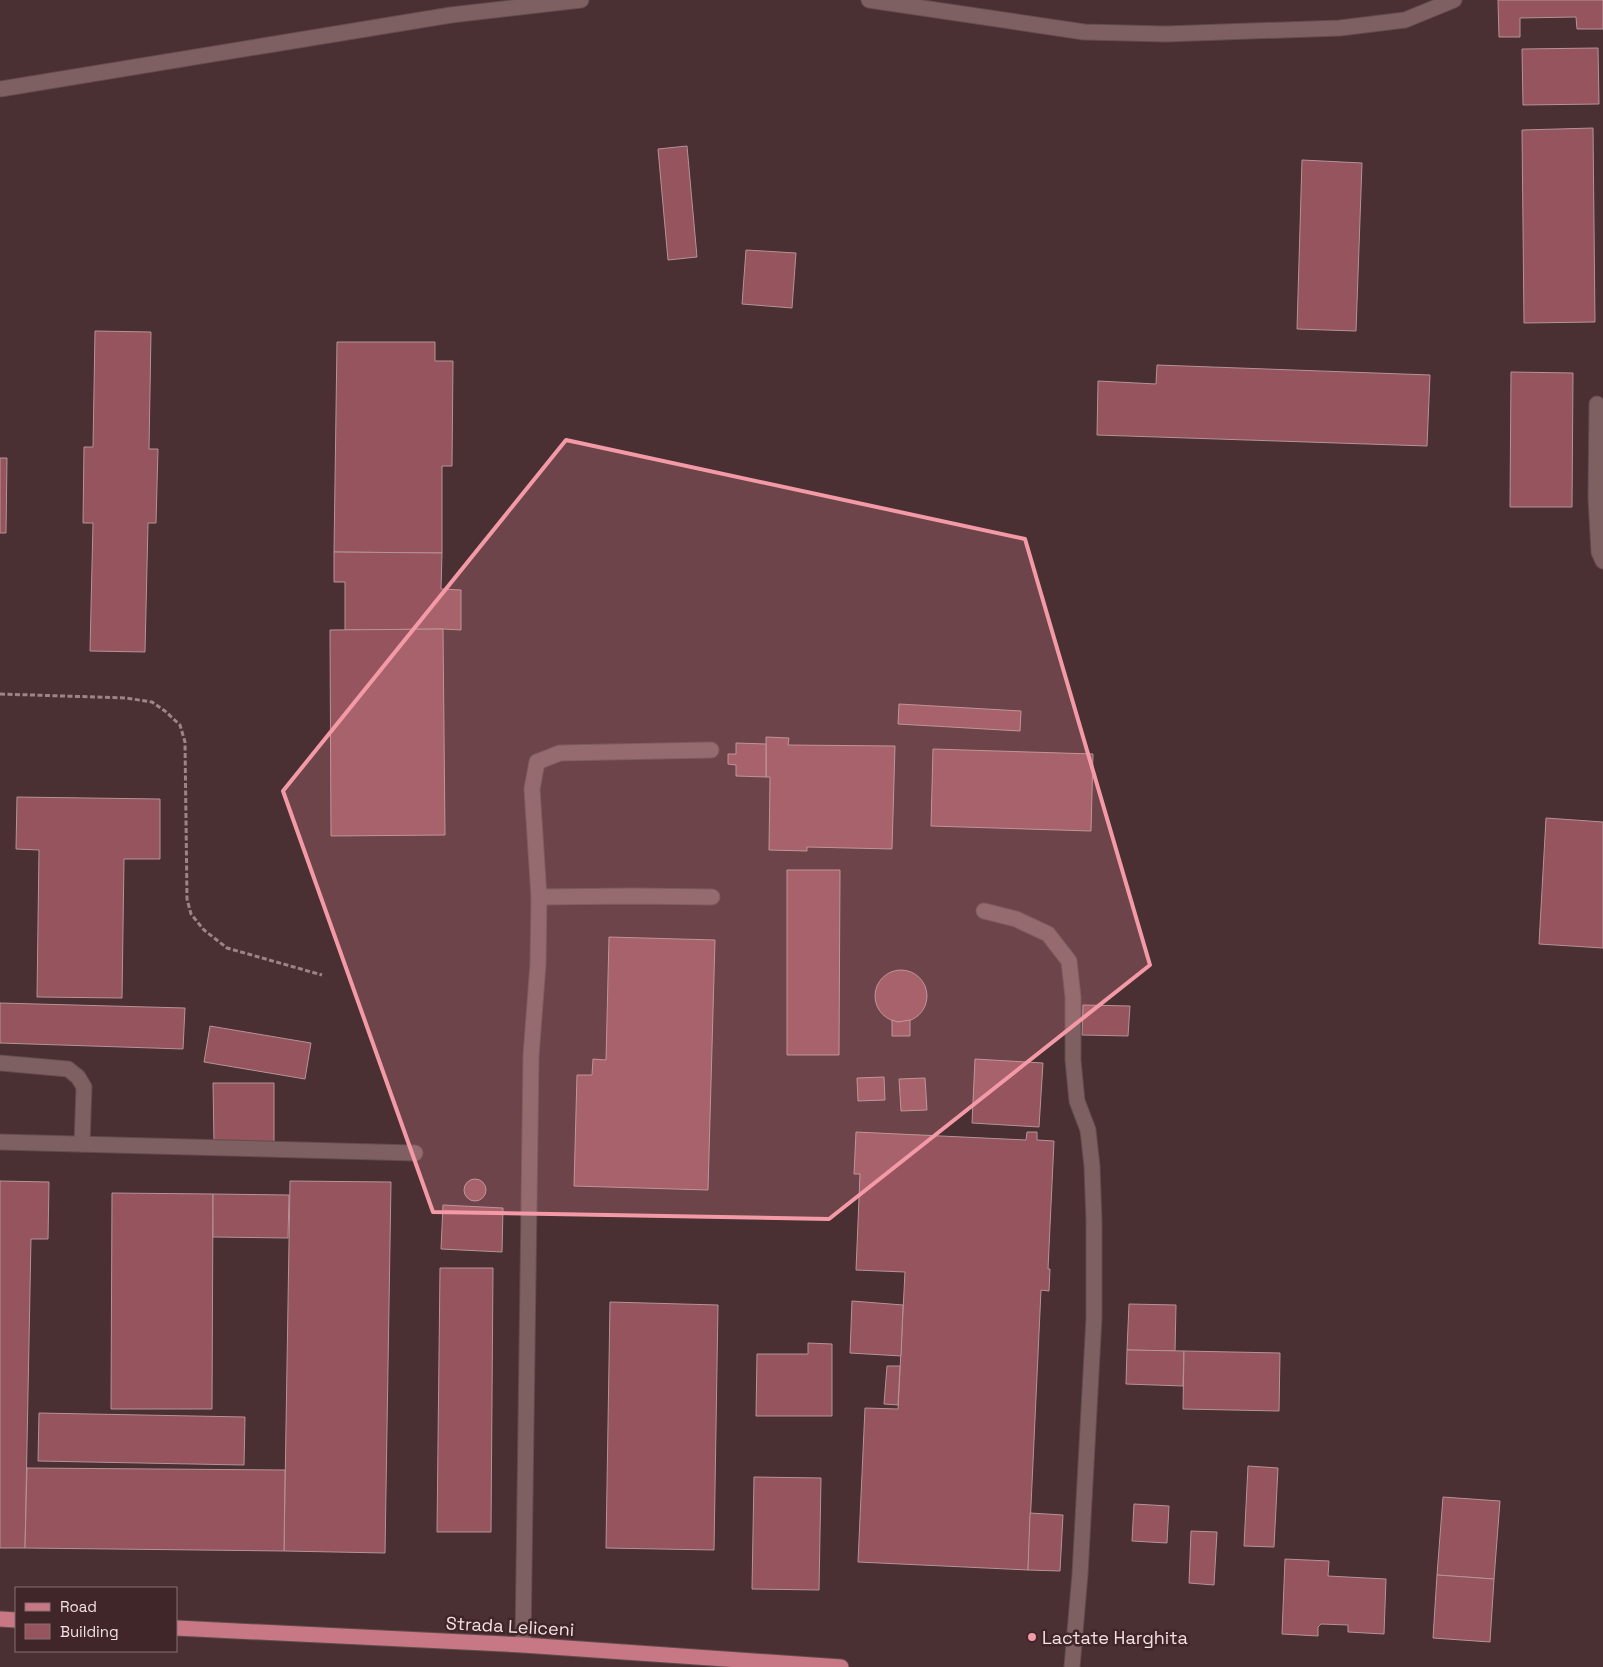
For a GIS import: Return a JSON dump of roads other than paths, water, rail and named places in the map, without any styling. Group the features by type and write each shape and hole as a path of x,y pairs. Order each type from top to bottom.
{"main road":[{"path":"0,1619 15,1620"},
{"name":"Strada Leliceni","path":"178,1628 523,1645 841,1667"}],"street":[{"path":"0,89 451,15 581,0"},
{"path":"869,0 1084,32 1166,34 1340,28 1404,20 1454,0"},
{"path":"1597,404 1596,498 1599,552 1603,561"},
{"path":"523,1645 531,1056 538,964 539,898 532,789 536,762 560,753 711,750"},
{"path":"539,898 634,896 712,898"},
{"path":"984,911 1016,919 1048,934 1068,961 1073,997 1073,1060 1077,1101 1088,1130 1092,1166 1094,1318 1080,1574 1072,1667"},
{"path":"0,1063 68,1069 78,1077 84,1087 82,1144"},
{"path":"0,1142 416,1153"}],"place":[{"name":"Lactate Harghita","path":"1032,1637"}]}
